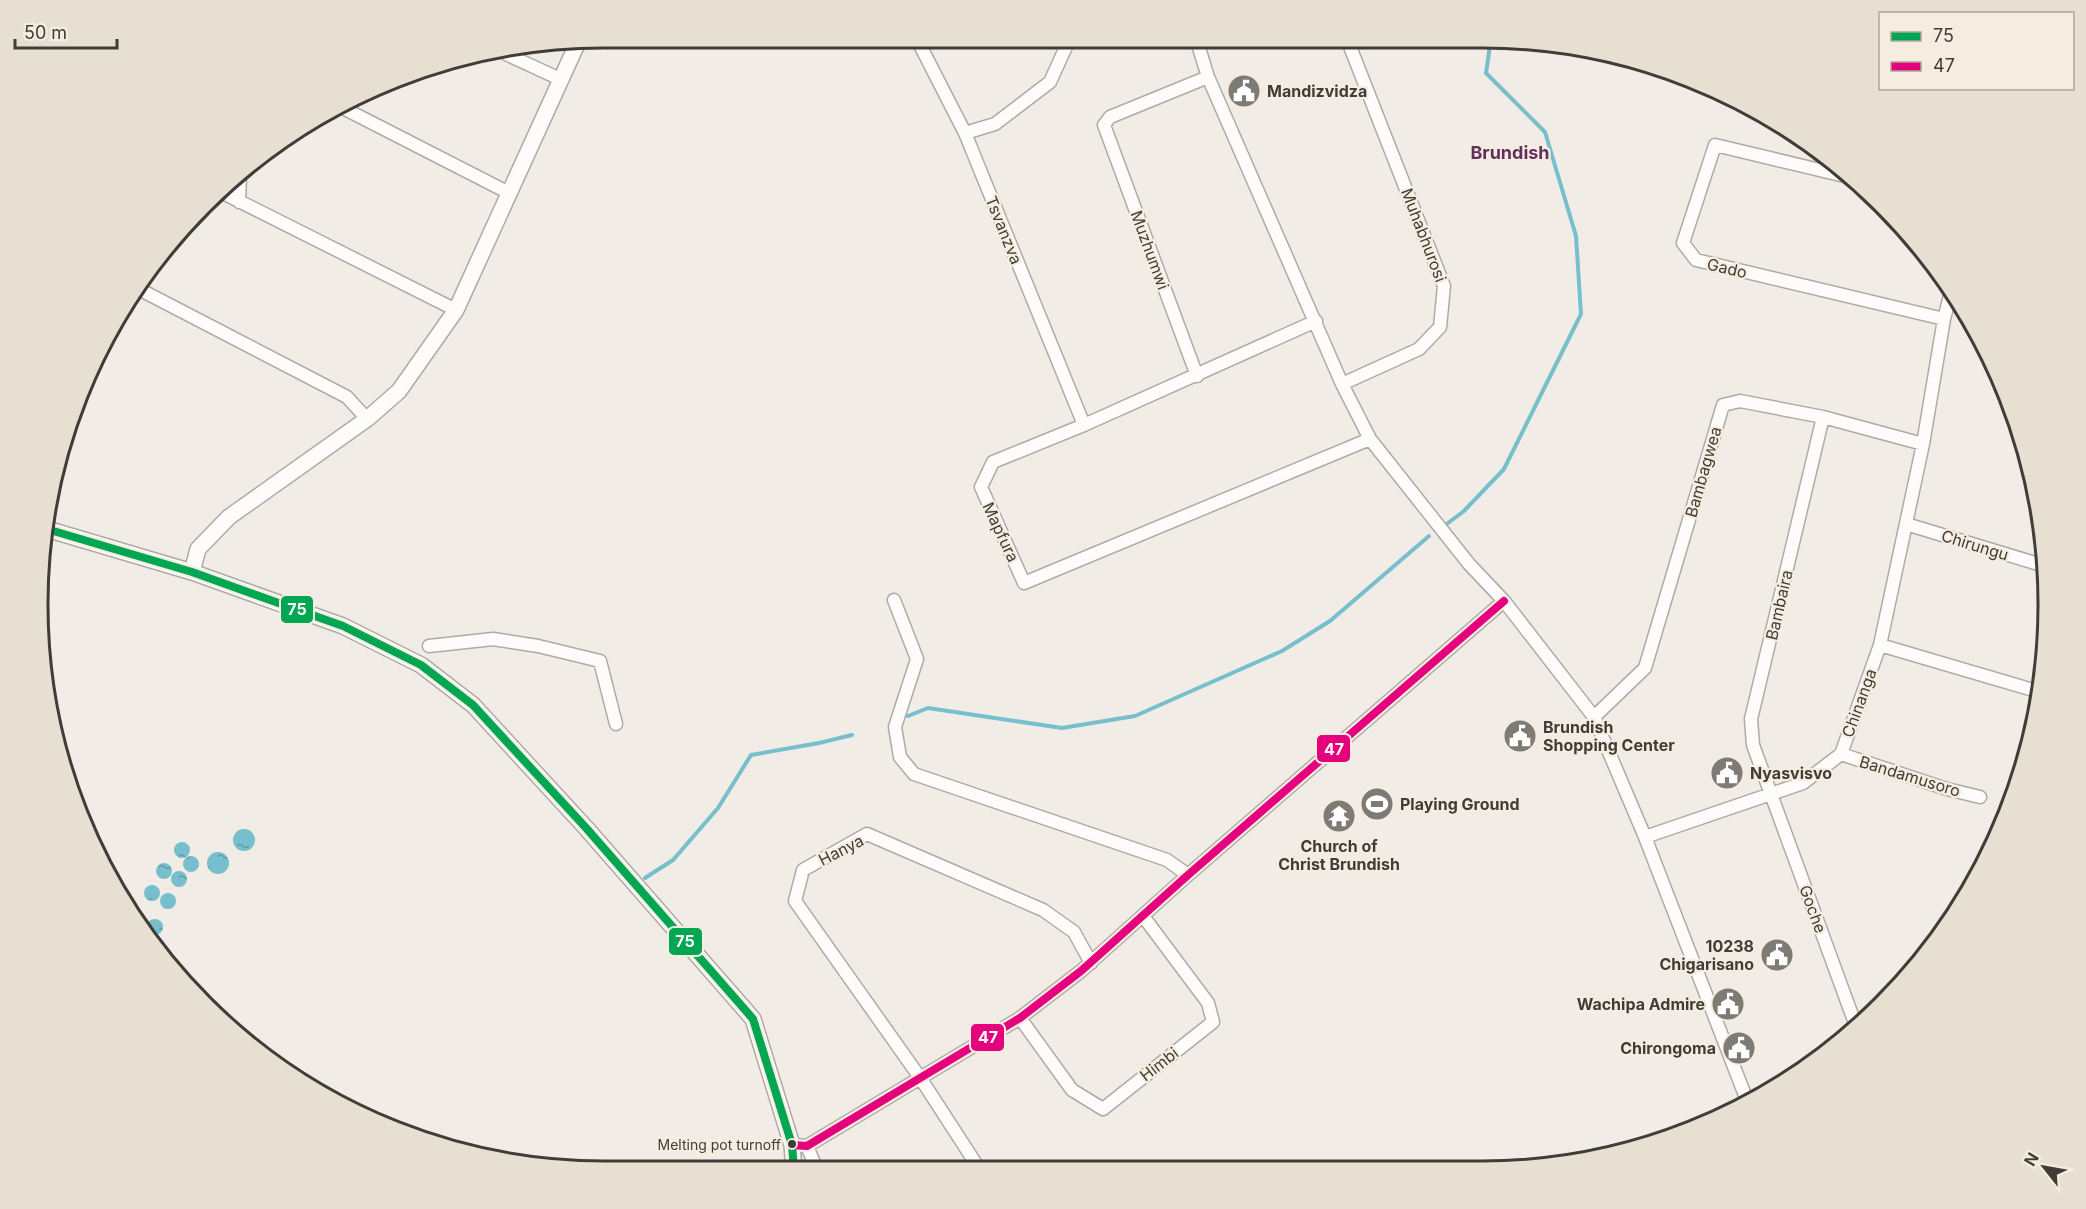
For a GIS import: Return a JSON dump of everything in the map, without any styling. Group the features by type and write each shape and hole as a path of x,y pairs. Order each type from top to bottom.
{"street":[{"name":"Tsvanzva","path":"922,48 964,133 1084,425"},
{"path":"964,133 995,123 1050,82 1065,48"},
{"path":"1199,48 1208,77 1342,384 1370,439 1470,564 1504,602 1594,717 1645,837 1745,1095"},
{"name":"Muhabhurosi","path":"1342,384 1419,349 1440,327 1444,286 1351,48"},
{"path":"192,572 198,549 229,517 367,418 399,391 456,310 575,49"},
{"path":"511,56 560,79"},
{"name":"Muzhumwi","path":"1197,376 1104,125 1110,117 1208,77"},
{"path":"348,111 509,193"},
{"name":"Gado","path":"1832,173 1715,145 1683,243 1696,260 1944,319"},
{"path":"238,201 239,185"},
{"path":"228,196 456,310"},
{"path":"144,292 347,397 367,418"},
{"name":"Chinanga","path":"1645,837 1770,792 1803,783 1840,754 1880,645 1923,444 1948,302"},
{"name":"Mapfura","path":"1316,321 1197,376 993,462 981,487 1024,583 1370,439"},
{"name":"Bambagwea","path":"1594,717 1645,668 1723,405 1740,400 1823,417 1923,444"},
{"name":"Bambaira","path":"1770,792 1752,745 1751,719 1823,417"},
{"name":"Chirungu","path":"1906,524 2036,563"},
{"path":"53,531 192,572 343,626 421,665 473,705 753,1019 800,1145 811,1161"},
{"path":"894,600 917,658 895,727 900,757 914,774 1167,860 1188,875"},
{"path":"796,1161 800,1145 921,1079 1020,1018 1091,963 1188,875 1504,602"},
{"path":"429,646 493,639 538,646 600,661 616,724"},
{"path":"1880,645 2031,689"},
{"name":"Bandamusoro","path":"1840,754 1947,789 1980,797"},
{"name":"Goche","path":"1770,792 1853,1018"},
{"name":"Hanya","path":"921,1079 795,901 803,870 867,834 1043,910 1074,932 1091,963"},
{"name":"Himbi","path":"1020,1018 1072,1090 1103,1109 1213,1022 1208,1003 1143,916"},
{"path":"921,1079 974,1161"}],"water":[{"path":"244,829 252,832 255,840 252,848 244,851 236,848 233,840 236,832"},
{"path":"182,842 190,850 182,858 174,850"},
{"path":"218,852 226,855 229,863 226,871 218,874 210,871 207,863 210,855"},
{"path":"191,856 199,864 191,872 183,864"},
{"path":"164,863 172,871 164,879 156,871"},
{"path":"179,871 187,879 179,887 171,879"},
{"path":"152,885 160,893 152,901 144,893"},
{"path":"168,893 176,901 168,909 160,901"},
{"path":"155,919 162,924 162,930 157,934 149,923"}],"waterway":[{"path":"1448,523 1464,511 1504,469 1581,314 1576,236 1545,132 1486,73 1490,48"},
{"path":"908,716 928,708 1062,728 1135,716 1282,651 1330,621 1429,536"},
{"path":"645,878 673,860 718,808 751,755 852,735"}],"transit line":[{"name":"75","path":"53,531 192,572 343,626 421,665 473,705 587,829 753,1019 792,1145 793,1161"},
{"name":"47","path":"792,1145 807,1146 1020,1018 1081,971 1188,875 1504,601"}],"place":[{"name":"Mandizvidza","path":"1244,91"},
{"name":"Brundish Shopping Center","path":"1520,736"},
{"name":"Nyasvisvo","path":"1727,773"},
{"name":"Playing Ground","path":"1377,804"},
{"name":"Church of Christ Brundish","path":"1339,816"},
{"name":"10238 Chigarisano","path":"1777,955"},
{"name":"Wachipa Admire","path":"1728,1004"},
{"name":"Chirongoma","path":"1739,1048"},
{"name":"Melting pot turnoff","path":"792,1144"}],"district":[{"name":"Brundish","path":"1510,153"}]}
